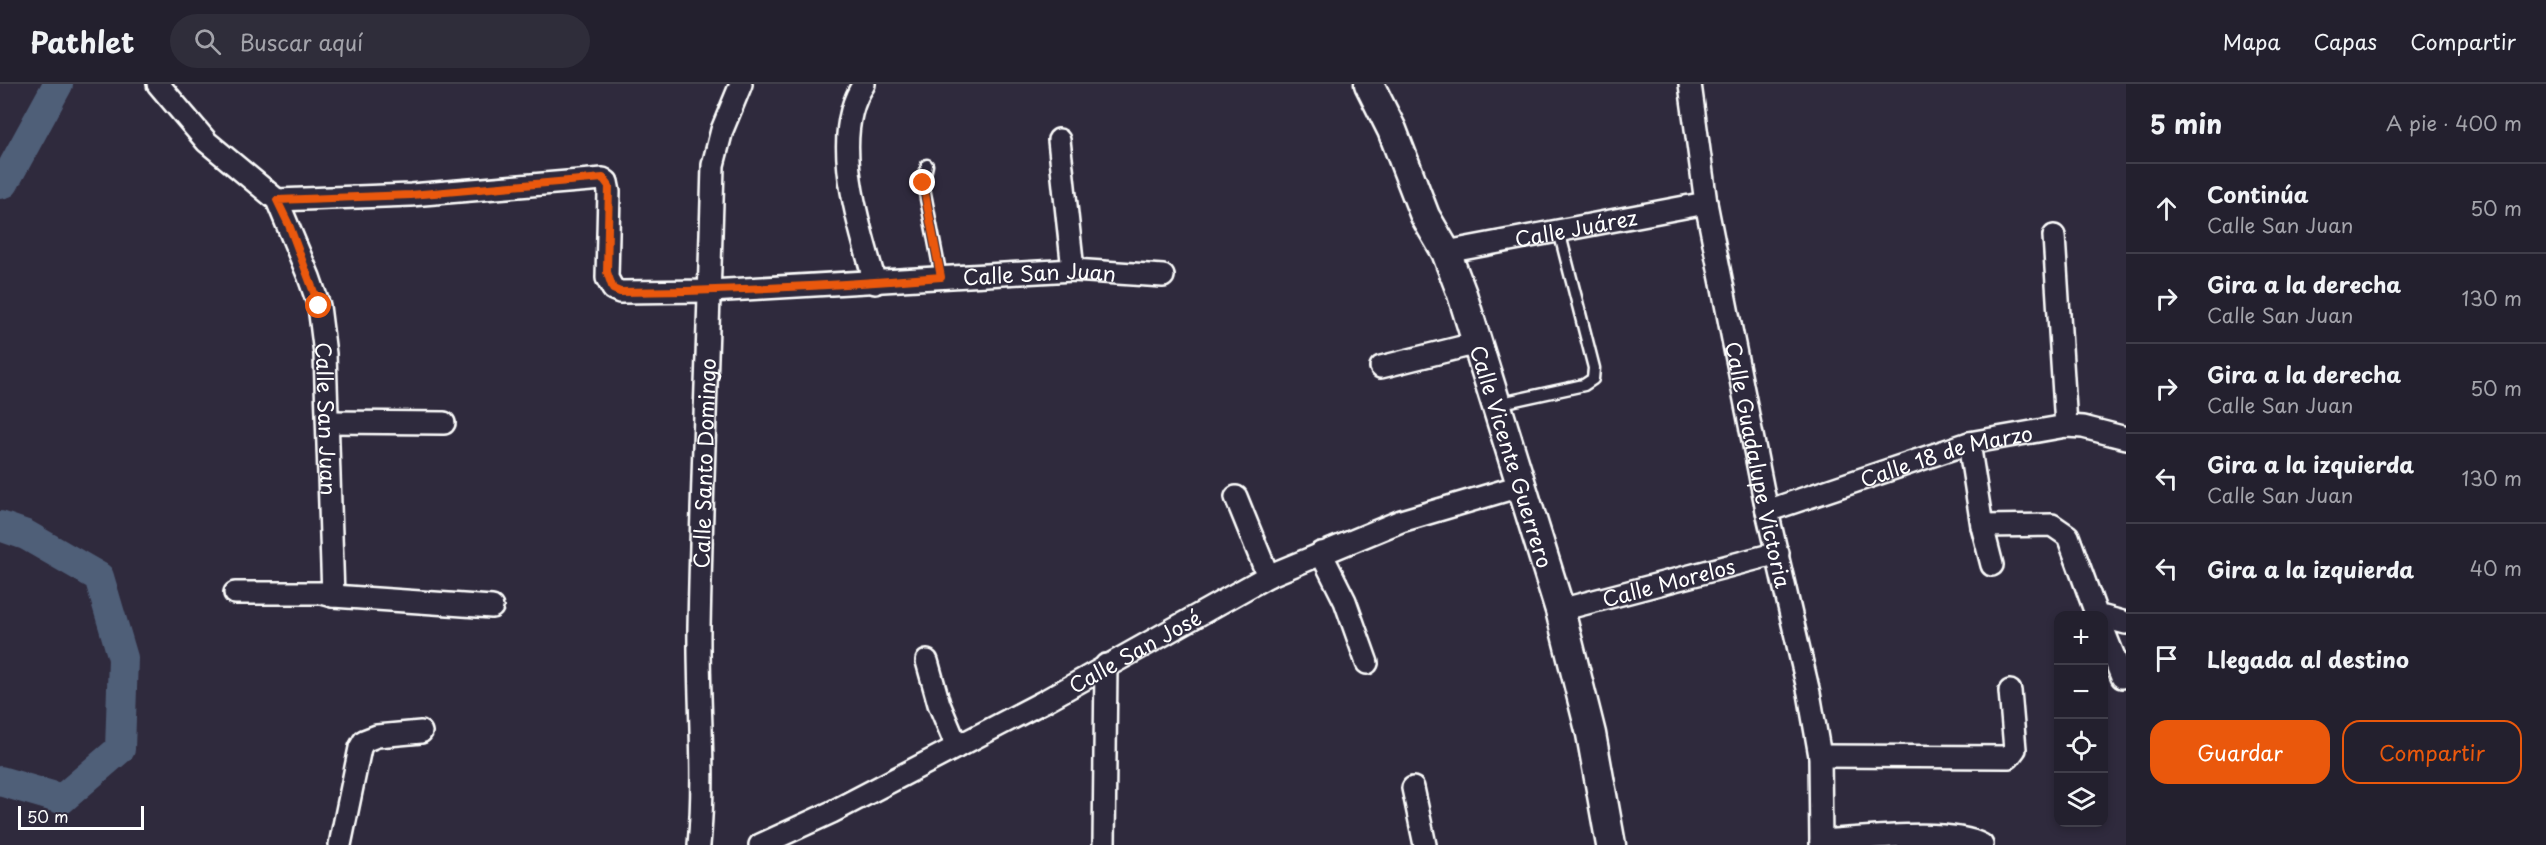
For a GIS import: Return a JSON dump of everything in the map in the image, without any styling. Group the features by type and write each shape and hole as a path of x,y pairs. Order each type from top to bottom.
{"street":[{"path":"158,84 207,142 277,200"},
{"name":"Calle Santo Domingo","path":"699,845 702,811 699,637 713,165 722,130 741,84"},
{"path":"864,84 856,95 847,132 851,185 875,283"},
{"name":"Calle Vicente Guerrero","path":"1369,84 1392,130 1425,216 1446,252 1478,343 1520,486 1560,609 1591,734 1611,845"},
{"name":"Calle Guadalupe Victoria","path":"1690,84 1706,203 1767,511 1809,693 1820,756 1821,843"},
{"path":"1059,140 1072,270"},
{"name":"Calle San Juan","path":"333,596 326,354 319,306 289,225 277,200 411,195 603,178 609,186 607,272 613,289 620,292 710,291 875,283 1072,270 1163,276"},
{"name":"Calle Juárez","path":"1446,252 1706,203"},
{"path":"2054,236 2066,426"},
{"path":"1381,367 1478,343"},
{"path":"328,422 444,423"},
{"name":"Calle 18 de Marzo","path":"1767,511 1969,443 2066,426 2083,427 2126,438"},
{"path":"1969,443 1982,526 1992,565"},
{"name":"Calle San José","path":"760,845 832,812 1044,702 1268,576 1401,521 1520,486"},
{"path":"1236,496 1268,576"},
{"path":"1982,526 2052,525 2058,527 2068,536 2096,611"},
{"path":"1321,553 1345,601 1367,663"},
{"name":"Calle Morelos","path":"1560,609 1778,553"},
{"path":"235,593 296,592 492,607"},
{"path":"2108,618 2126,623"},
{"path":"2108,644 2122,677"},
{"path":"927,661 939,704 957,747"},
{"path":"1104,845 1106,666"},
{"path":"1820,756 2009,757 2015,748 2010,691"},
{"path":"340,845 360,748 364,741 377,736 420,732"},
{"path":"1413,788 1425,845"},
{"path":"1821,843 1937,835 1957,837 1982,845"}],"lane":[{"path":"927,165 923,183 941,277"},
{"path":"1497,404 1584,385 1593,379 1594,368 1558,231"}],"waterway":[{"path":"0,184 4,183 58,84"},
{"path":"0,526 26,535 99,577 123,658 120,749 62,799 0,781"}],"route":[{"path":"319,306 289,225 277,200 411,195 603,178 609,186 607,278 613,289 620,292 710,291 875,283 941,277 923,183"}]}
